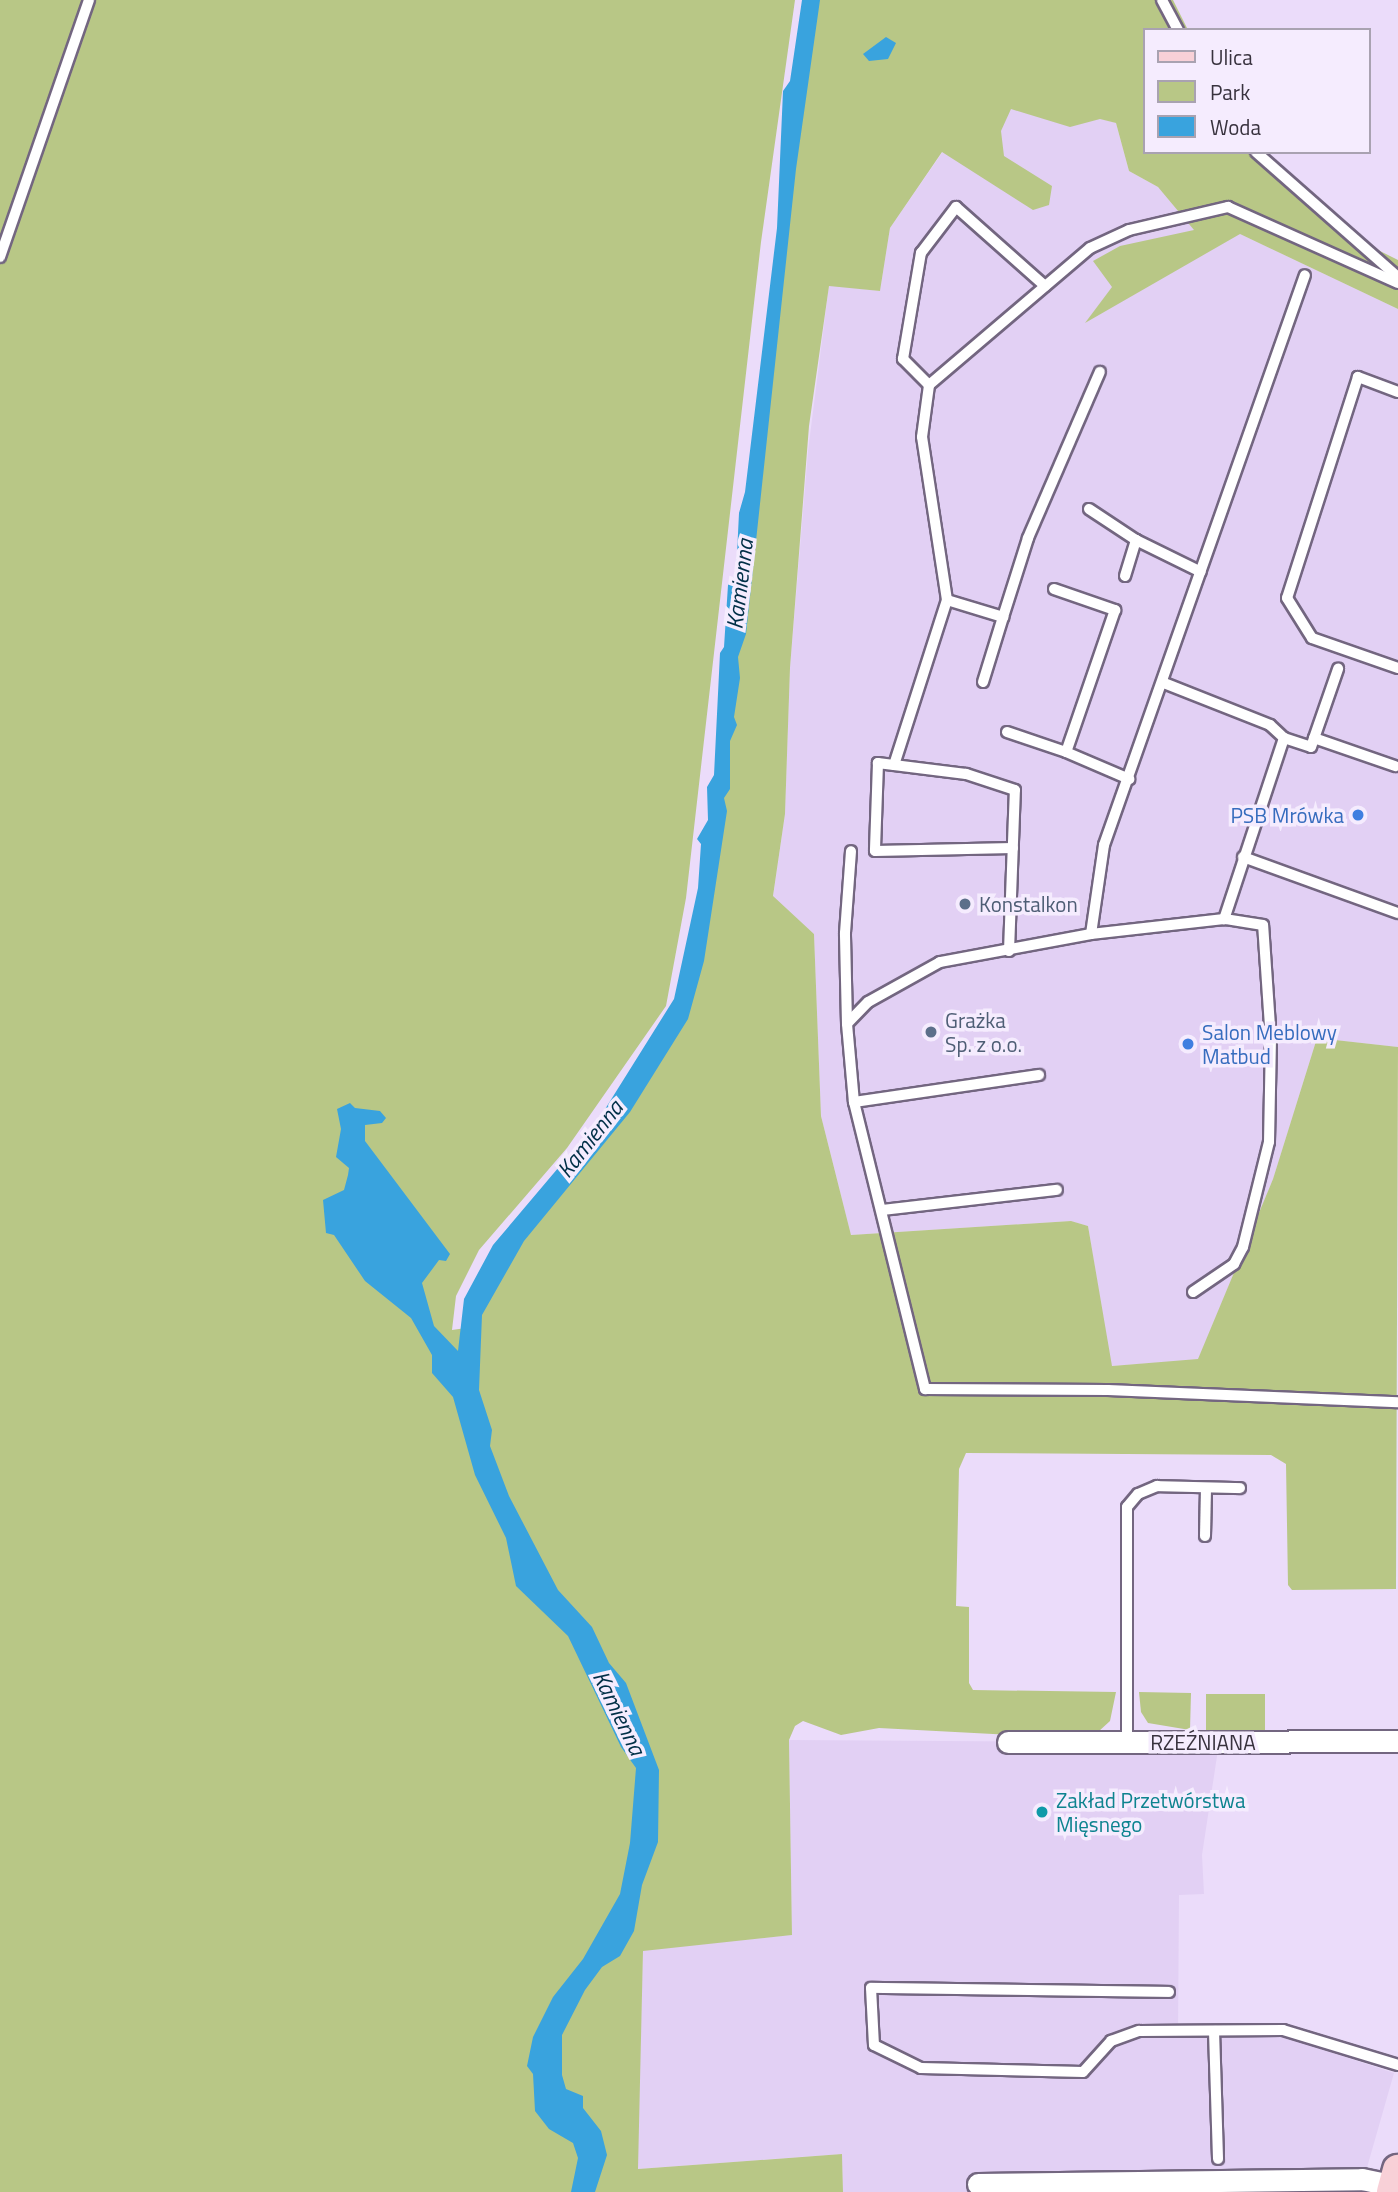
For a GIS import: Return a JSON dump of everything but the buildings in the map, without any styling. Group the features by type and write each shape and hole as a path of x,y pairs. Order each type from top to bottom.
{"street":[{"name":"RZEŹNIANA","path":"1008,1742 1398,1741"},
{"path":"978,2184 1362,2179 1394,2183"}],"lane":[{"path":"0,257 89,0"},
{"path":"1162,0 1177,28"},
{"path":"1258,154 1398,277"},
{"path":"929,385 903,359 921,253 956,208 1045,286"},
{"path":"894,765 947,600 922,437 929,385 1045,286 1109,237 1228,208 1398,283"},
{"path":"1091,934 1099,863 1305,275"},
{"path":"983,681 1028,538 1100,372"},
{"path":"1398,393 1358,377 1287,598 1312,638 1398,668"},
{"path":"1089,509 1136,540 1201,572"},
{"path":"1125,576 1136,540"},
{"path":"1054,589 1115,610 1066,752"},
{"path":"947,600 1003,617"},
{"path":"1164,683 1270,724 1284,738 1311,747 1338,669"},
{"path":"1007,733 1066,752 1129,779"},
{"path":"1224,919 1284,738"},
{"path":"1314,738 1395,766"},
{"path":"1009,951 1013,848 1015,790 966,774 878,763 875,850 1013,848"},
{"path":"852,851 845,933 847,1024 854,1102 883,1210 925,1389 1108,1390 1398,1402"},
{"path":"1243,857 1398,913"},
{"path":"847,1024 868,1002 940,962 1091,934 1224,919 1263,925 1271,1041 1269,1142 1243,1247 1234,1264 1194,1292"},
{"path":"854,1102 1039,1075"},
{"path":"883,1210 1057,1190"},
{"path":"1127,1742 1127,1507 1147,1488 1240,1488"},
{"path":"1205,1536 1206,1488"},
{"path":"1169,1992 872,1988 874,2045 921,2068 1083,2072 1111,2041 1139,2031 1283,2030 1398,2065"},
{"path":"1214,2031 1218,2159"}],"shaded area":[{"path":"989,85 1116,123 1129,171 1158,187 1186,217 1240,234 1398,309 1398,1047 1317,1038 1273,1179 1198,1360 1111,1366 1088,1226 1070,1221 851,1235 821,1116 814,934 773,897 785,814 790,668 808,451 829,285 880,291 890,228"},
{"path":"789,1740 1219,1743 1202,1855 1204,1894 1179,1895 1178,2037 1284,2037 1394,2073 1360,2192 843,2192 842,2154 637,2169 643,1950 792,1935"}],"green space":[{"path":"0,0 795,0 761,242 686,898 666,1006 567,1148 479,1250 456,1296 452,1330 473,1327 484,1290 690,989 815,0 1173,0 1187,28 1142,28 1142,154 1269,154 1302,190 1380,251 1398,260 1398,309 1240,234 1085,323 1112,287 1093,261 1120,246 1194,230 1158,187 1129,171 1116,123 1100,119 1070,127 1011,109 1001,131 1004,156 1052,186 1049,205 1033,210 942,152 890,228 880,291 829,286 809,426 790,668 785,814 773,896 814,934 821,1116 851,1235 1071,1221 1088,1226 1112,1366 1198,1359 1273,1179 1317,1038 1398,1047 1396,1589 1292,1590 1288,1585 1286,1464 1271,1455 966,1453 959,1469 956,1606 969,1607 969,1683 973,1690 1116,1692 1110,1721 1098,1732 1012,1735 879,1728 841,1735 803,1721 795,1726 789,1740 792,1935 643,1951 638,2169 842,2154 843,2192 0,2192"},
{"path":"1139,1692 1191,1693 1190,1730 1148,1723 1141,1712"},
{"path":"1206,1694 1265,1694 1265,1730 1206,1730"}],"water":[{"name":"Kamienna","path":"802,0 820,0 796,169 746,634 738,657 740,678 734,717 737,725 730,741 730,789 724,798 727,811 704,961 688,1019 630,1112 524,1241 482,1315 479,1390 492,1430 490,1446 509,1496 558,1590 592,1627 609,1663 626,1683 659,1770 658,1842 642,1885 634,1931 620,1956 602,1967 585,1990 562,2035 562,2075 566,2089 583,2096 583,2108 601,2131 607,2155 595,2192 571,2192 578,2158 573,2143 549,2129 535,2111 533,2074 527,2066 533,2037 553,1997 583,1959 620,1894 630,1843 636,1768 621,1747 568,1636 516,1586 506,1538 475,1475 453,1397 432,1373 432,1355 411,1318 365,1281 334,1235 326,1233 323,1200 344,1190 348,1175 349,1168 336,1157 341,1129 337,1109 350,1103 355,1108 380,1111 386,1118 382,1123 365,1125 365,1141 450,1254 446,1261 439,1260 422,1283 434,1326 458,1351 464,1299 493,1245 597,1122 674,999 698,888 701,844 697,839 708,820 707,787 714,775 720,653 724,647 728,585 736,574 739,513 745,492 777,228 783,91 790,81"},
{"path":"886,37 896,43 888,59 869,61 863,54"}],"place":[{"name":"PSB Mrówka","path":"1358,815"},
{"name":"Konstalkon","path":"965,904"},
{"name":"Grażka Sp. z o.o.","path":"931,1032"},
{"name":"Salon Meblowy Matbud","path":"1188,1044"},
{"name":"Zakład Przetwórstwa Mięsnego","path":"1042,1812"}]}
